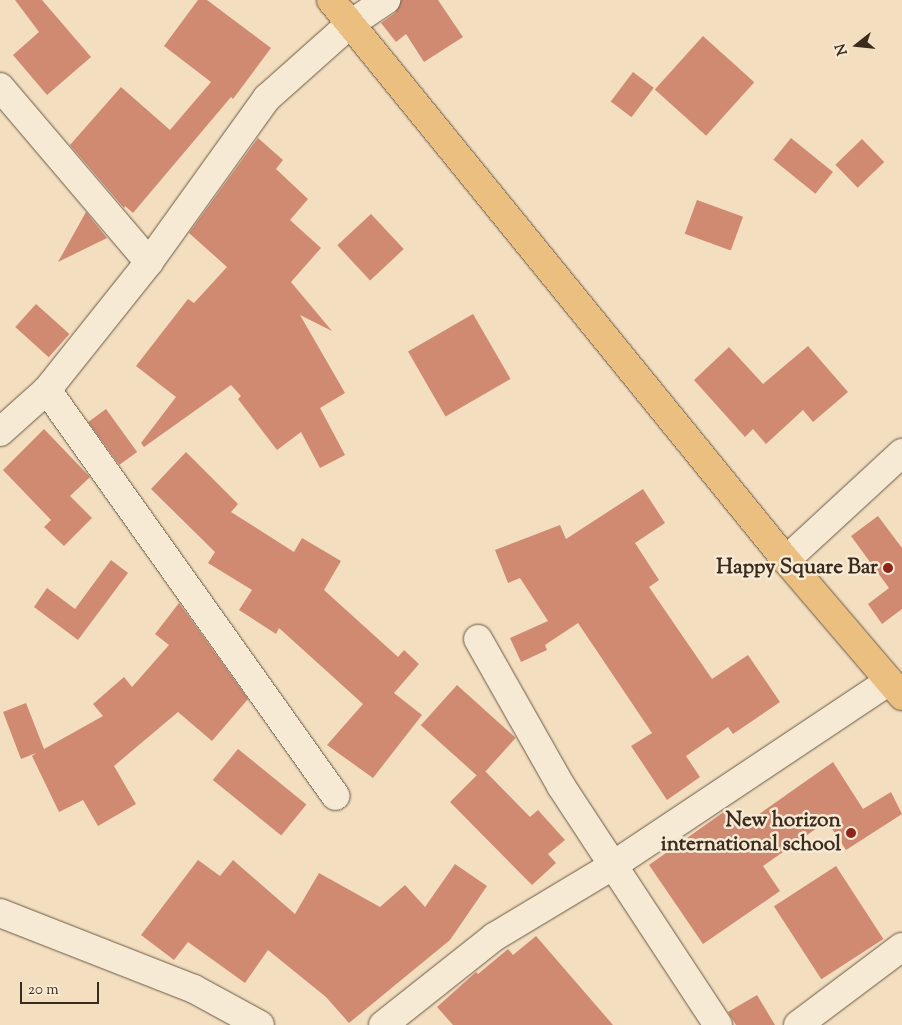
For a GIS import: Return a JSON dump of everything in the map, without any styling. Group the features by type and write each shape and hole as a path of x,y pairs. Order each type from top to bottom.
{"highway":[{"path":"331,0 349,25 786,560 895,688"}],"street":[{"path":"0,432 47,390 149,262 267,98 349,25 386,0"},
{"path":"0,87 149,262"},
{"path":"47,390 336,796"},
{"path":"786,560 902,453"},
{"path":"478,639 560,786 718,1025"},
{"path":"383,1025 494,937 612,866 895,688"},
{"path":"0,913 194,989 260,1025"},
{"path":"798,1025 902,947"}],"building":[{"path":"15,0 42,0 91,57 47,95 13,55 39,32"},
{"path":"198,0 207,0 271,48 233,99 231,97 133,213 125,206 124,208 70,145 121,87 170,130 211,82 164,46"},
{"path":"401,0 438,0 463,37 424,62 406,34 396,42 381,23 395,13"},
{"path":"703,36 754,82 706,136 655,90"},
{"path":"633,72 654,88 631,117 611,102"},
{"path":"258,138 283,160 276,169 308,199 290,220 321,248 291,282 332,331 300,315 345,393 320,408 345,455 320,468 301,432 277,450 238,399 241,396 231,385 144,447 141,443 176,397 136,366 188,299 194,303 227,267 189,233"},
{"path":"791,138 833,172 815,194 773,160"},
{"path":"862,139 884,162 858,188 835,165"},
{"path":"697,200 743,217 731,251 685,234"},
{"path":"86,212 107,238 58,262"},
{"path":"371,214 404,249 370,280 337,245"},
{"path":"36,304 69,334 49,357 15,327"},
{"path":"473,314 510,379 446,416 408,352"},
{"path":"808,346 848,392 813,422 803,410 766,444 753,429 745,437 694,380 729,347 763,384"},
{"path":"106,409 137,452 119,465 88,422"},
{"path":"44,429 90,477 70,496 92,518 64,546 44,527 51,520 3,470"},
{"path":"186,452 238,504 231,512 294,552 302,538 341,561 324,590 398,657 404,650 419,664 394,693 422,715 373,778 327,745 363,704 279,628 276,634 239,610 252,590 208,563 215,552 151,489"},
{"path":"643,489 665,523 635,543 659,580 649,587 712,679 748,655 780,702 733,734 728,727 686,756 700,777 667,800 631,746 652,733 578,623 545,645 547,650 521,662 510,638 548,621 520,578 508,583 495,550 560,525 566,539"},
{"name":"Happy Square Bar","path":"878,516 902,548 902,609 882,624 868,604 889,588 851,536"},
{"path":"111,560 128,573 78,640 34,607 47,588 75,609"},
{"path":"179,603 248,699 212,741 178,712 114,766 136,804 98,826 83,800 59,812 32,756 36,753 21,759 3,712 26,703 44,749 103,716 93,704 124,677 132,687 169,645 155,634"},
{"path":"457,685 516,738 480,778 421,725"},
{"path":"238,749 306,804 281,835 213,780"},
{"path":"833,762 863,809 891,792 902,814 846,850 827,821 763,866 780,891 703,944 649,865 725,811 738,829"},
{"path":"483,769 530,817 538,810 565,840 548,854 556,863 532,885 450,802"},
{"path":"198,860 220,876 233,860 295,914 319,873 380,907 405,885 425,907 455,864 487,886 450,940 349,1023 326,997 268,950 245,983 188,942 174,960 141,935"},
{"path":"836,866 883,939 821,979 774,906"},
{"path":"536,936 613,1025 453,1025 437,1007 476,972 478,974 508,949 513,955"},
{"path":"757,995 775,1025 736,1025 728,1012"}],"place":[{"name":"Happy Square Bar","path":"888,568"},
{"name":"New horizon international school","path":"851,833"}]}
